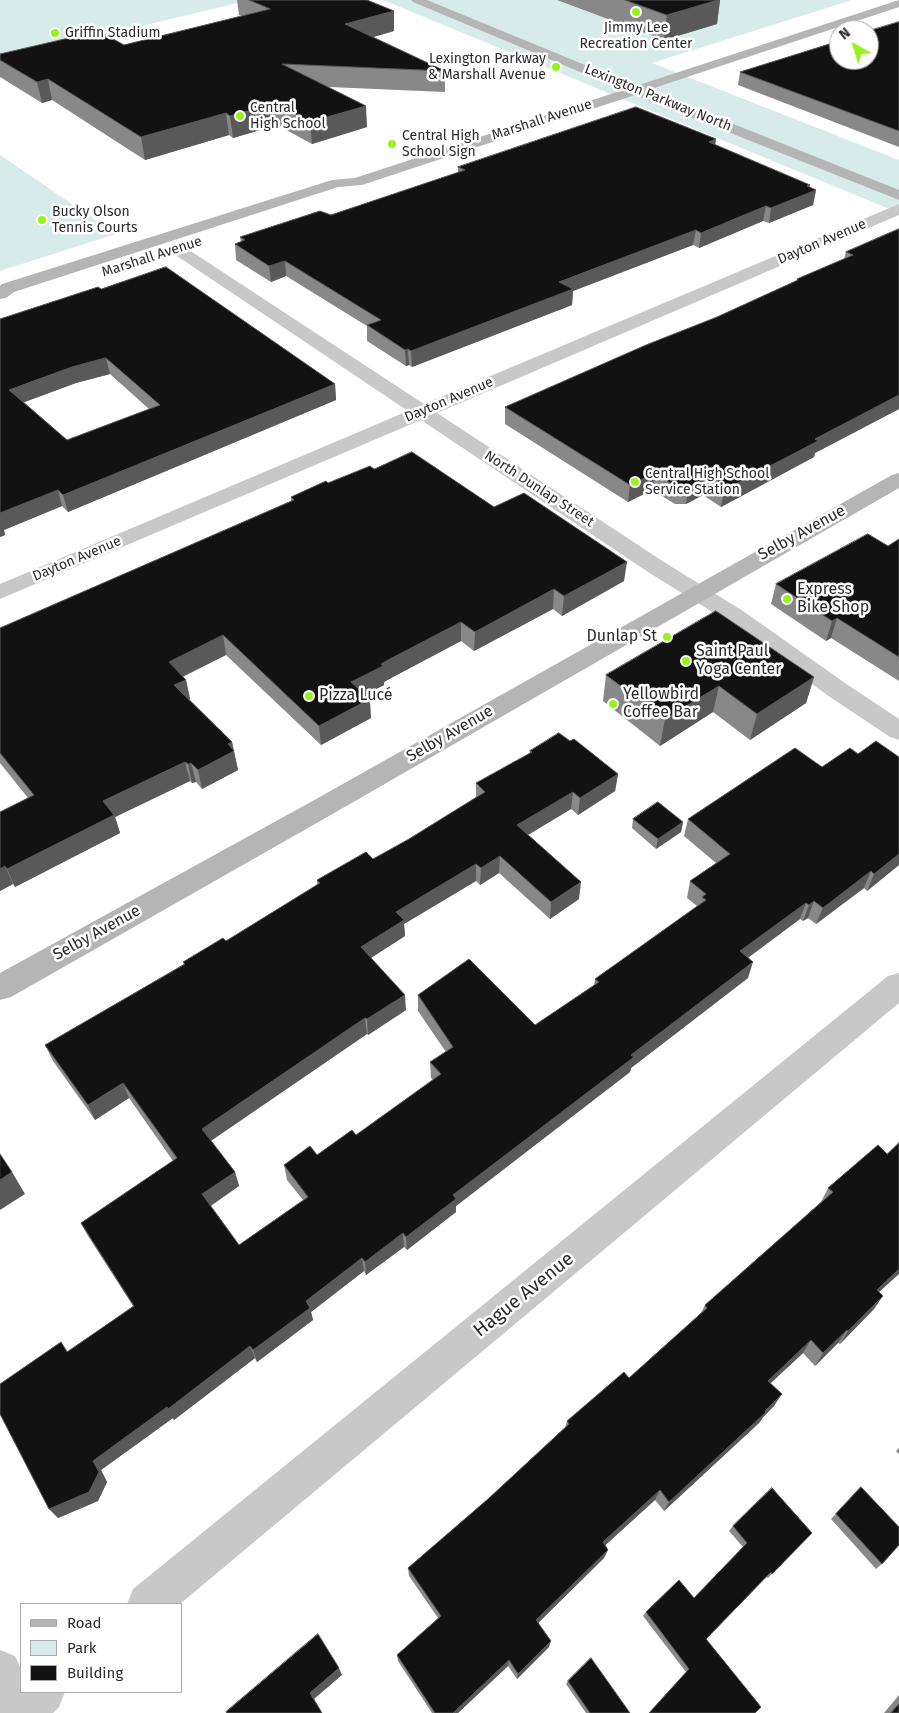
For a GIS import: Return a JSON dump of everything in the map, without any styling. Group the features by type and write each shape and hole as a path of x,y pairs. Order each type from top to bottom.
{"street":[{"name":"Lexington Parkway North","path":"418,0 634,90 899,195"},
{"name":"Marshall Avenue","path":"0,294 8,288 337,183 356,182 899,3"},
{"name":"Lexington Parkway North","path":"642,74 681,90"},
{"name":"Marshall Avenue","path":"0,301 24,299 177,249 351,190 356,182"},
{"name":"Dayton Avenue","path":"0,592 899,209"},
{"name":"North Dunlap Street","path":"177,249 696,593 735,616 836,690 899,731"},
{"name":"Selby Avenue","path":"0,988 327,805 899,479"},
{"name":"Hague Avenue","path":"149,1603 899,985"},
{"path":"0,1671 20,1713 43,1693"}],"green space":[{"name":"Griffin Stadium","path":"0,0 250,0 0,60"},
{"path":"383,0 852,0 652,63 899,160 899,213"},
{"name":"Bucky Olson Tennis Courts","path":"0,155 116,234 0,271"}],"building":[{"name":"Central High School","path":"249,0 367,0 394,11 345,24 445,71 282,64 366,106 310,122 275,103 230,116 226,113 141,137 48,79 37,82 0,60 0,54 99,31 124,45 270,9"},
{"path":"625,0 718,0 667,15"},
{"path":"899,22 899,131 740,72 829,44 829,70 879,70 879,28"},
{"path":"636,107 716,139 709,142 810,185 807,186 816,190 771,208 766,206 701,233 696,230 559,282 573,289 411,351 405,350 367,325 381,320 285,261 269,266 235,244 245,240 240,237 320,211 331,215 465,170 458,167"},
{"path":"899,229 899,395 815,439 818,441 724,490 706,478 688,487 678,488 655,473 630,485 505,407 646,345 717,317 853,255 846,252"},
{"path":"166,267 335,384 63,495 58,490 0,513 0,319 98,287 101,289","holes":["106,358 160,405 67,440 9,390 72,367"]},
{"path":"412,452 494,507 524,493 627,562 564,596 554,589 475,632 461,622 392,658 381,664 383,666 351,682 370,699 319,726 223,635 169,662 186,680 174,685 232,742 228,744 234,751 198,770 191,763 185,762 103,801 114,815 7,869 5,866 0,869 0,812 34,795 0,753 0,628 294,500 291,497 326,481 328,483 370,466 374,469"},
{"path":"868,534 888,546 899,539 899,657 837,618 832,621 776,584"},
{"path":"716,611 814,677 757,714 719,686 665,719 606,675"},
{"path":"559,733 570,741 574,739 618,774 580,798 573,792 517,825 581,882 551,902 500,856 481,868 476,864 396,912 404,920 361,947 405,995 367,1019 365,1018 202,1129 235,1172 202,1194 239,1245 308,1197 284,1165 310,1146 317,1155 352,1130 356,1135 441,1074 430,1062 453,1047 418,995 469,959 535,1025 599,982 595,979 706,900 702,897 706,894 690,881 730,854 688,819 795,748 822,767 850,748 858,754 876,741 899,757 899,854 874,874 871,871 823,908 814,901 809,905 806,903 740,951 753,962 631,1055 634,1057 453,1195 456,1199 406,1237 403,1233 365,1262 362,1258 306,1301 310,1308 253,1350 250,1346 168,1409 167,1407 93,1461 99,1472 89,1492 49,1509 0,1414 0,1384 61,1342 67,1352 134,1306 81,1223 177,1158 123,1083 88,1105 45,1045 185,964 183,962 223,938 226,941 320,883 317,880 366,852 373,859 409,839 485,792 476,783 532,752 530,751"},
{"path":"658,802 683,822 658,839 633,819"},
{"path":"899,1143 899,1269 877,1290 883,1296 823,1353 811,1340 768,1381 782,1394 766,1412 669,1502 660,1490 603,1542 608,1550 536,1620 551,1641 518,1674 509,1660 453,1713 435,1713 397,1655 441,1616 408,1568 488,1499 569,1424 567,1421 624,1372 629,1378 707,1308 705,1305 833,1192 828,1188 878,1145 887,1154"},
{"path":"0,1154 12,1172 0,1180"},
{"path":"861,1487 899,1527 899,1545 882,1564 836,1514"},
{"path":"772,1488 812,1533 706,1639 761,1707 755,1713 649,1713 689,1669 646,1612 679,1580 694,1598 747,1543 733,1526"},
{"path":"318,1634 339,1668 310,1693 322,1713 226,1712"},
{"path":"591,1658 630,1713 590,1713 568,1681"},
{"path":"899,1704 899,1713 891,1713"}],"place":[{"name":"Jimmy Lee Recreation Center","path":"636,12"},
{"name":"Griffin Stadium","path":"55,33"},
{"name":"Lexington Parkway & Marshall Avenue","path":"556,67"},
{"name":"Central High School","path":"240,116"},
{"name":"Central High School Sign","path":"392,144"},
{"name":"Bucky Olson Tennis Courts","path":"42,220"},
{"name":"Central High School Service Station","path":"635,482"},
{"name":"Express Bike Shop","path":"787,599"},
{"name":"Dunlap St","path":"667,637"},
{"name":"Saint Paul Yoga Center","path":"686,661"},
{"name":"Pizza Lucé","path":"309,696"},
{"name":"Yellowbird Coffee Bar","path":"613,704"}]}
